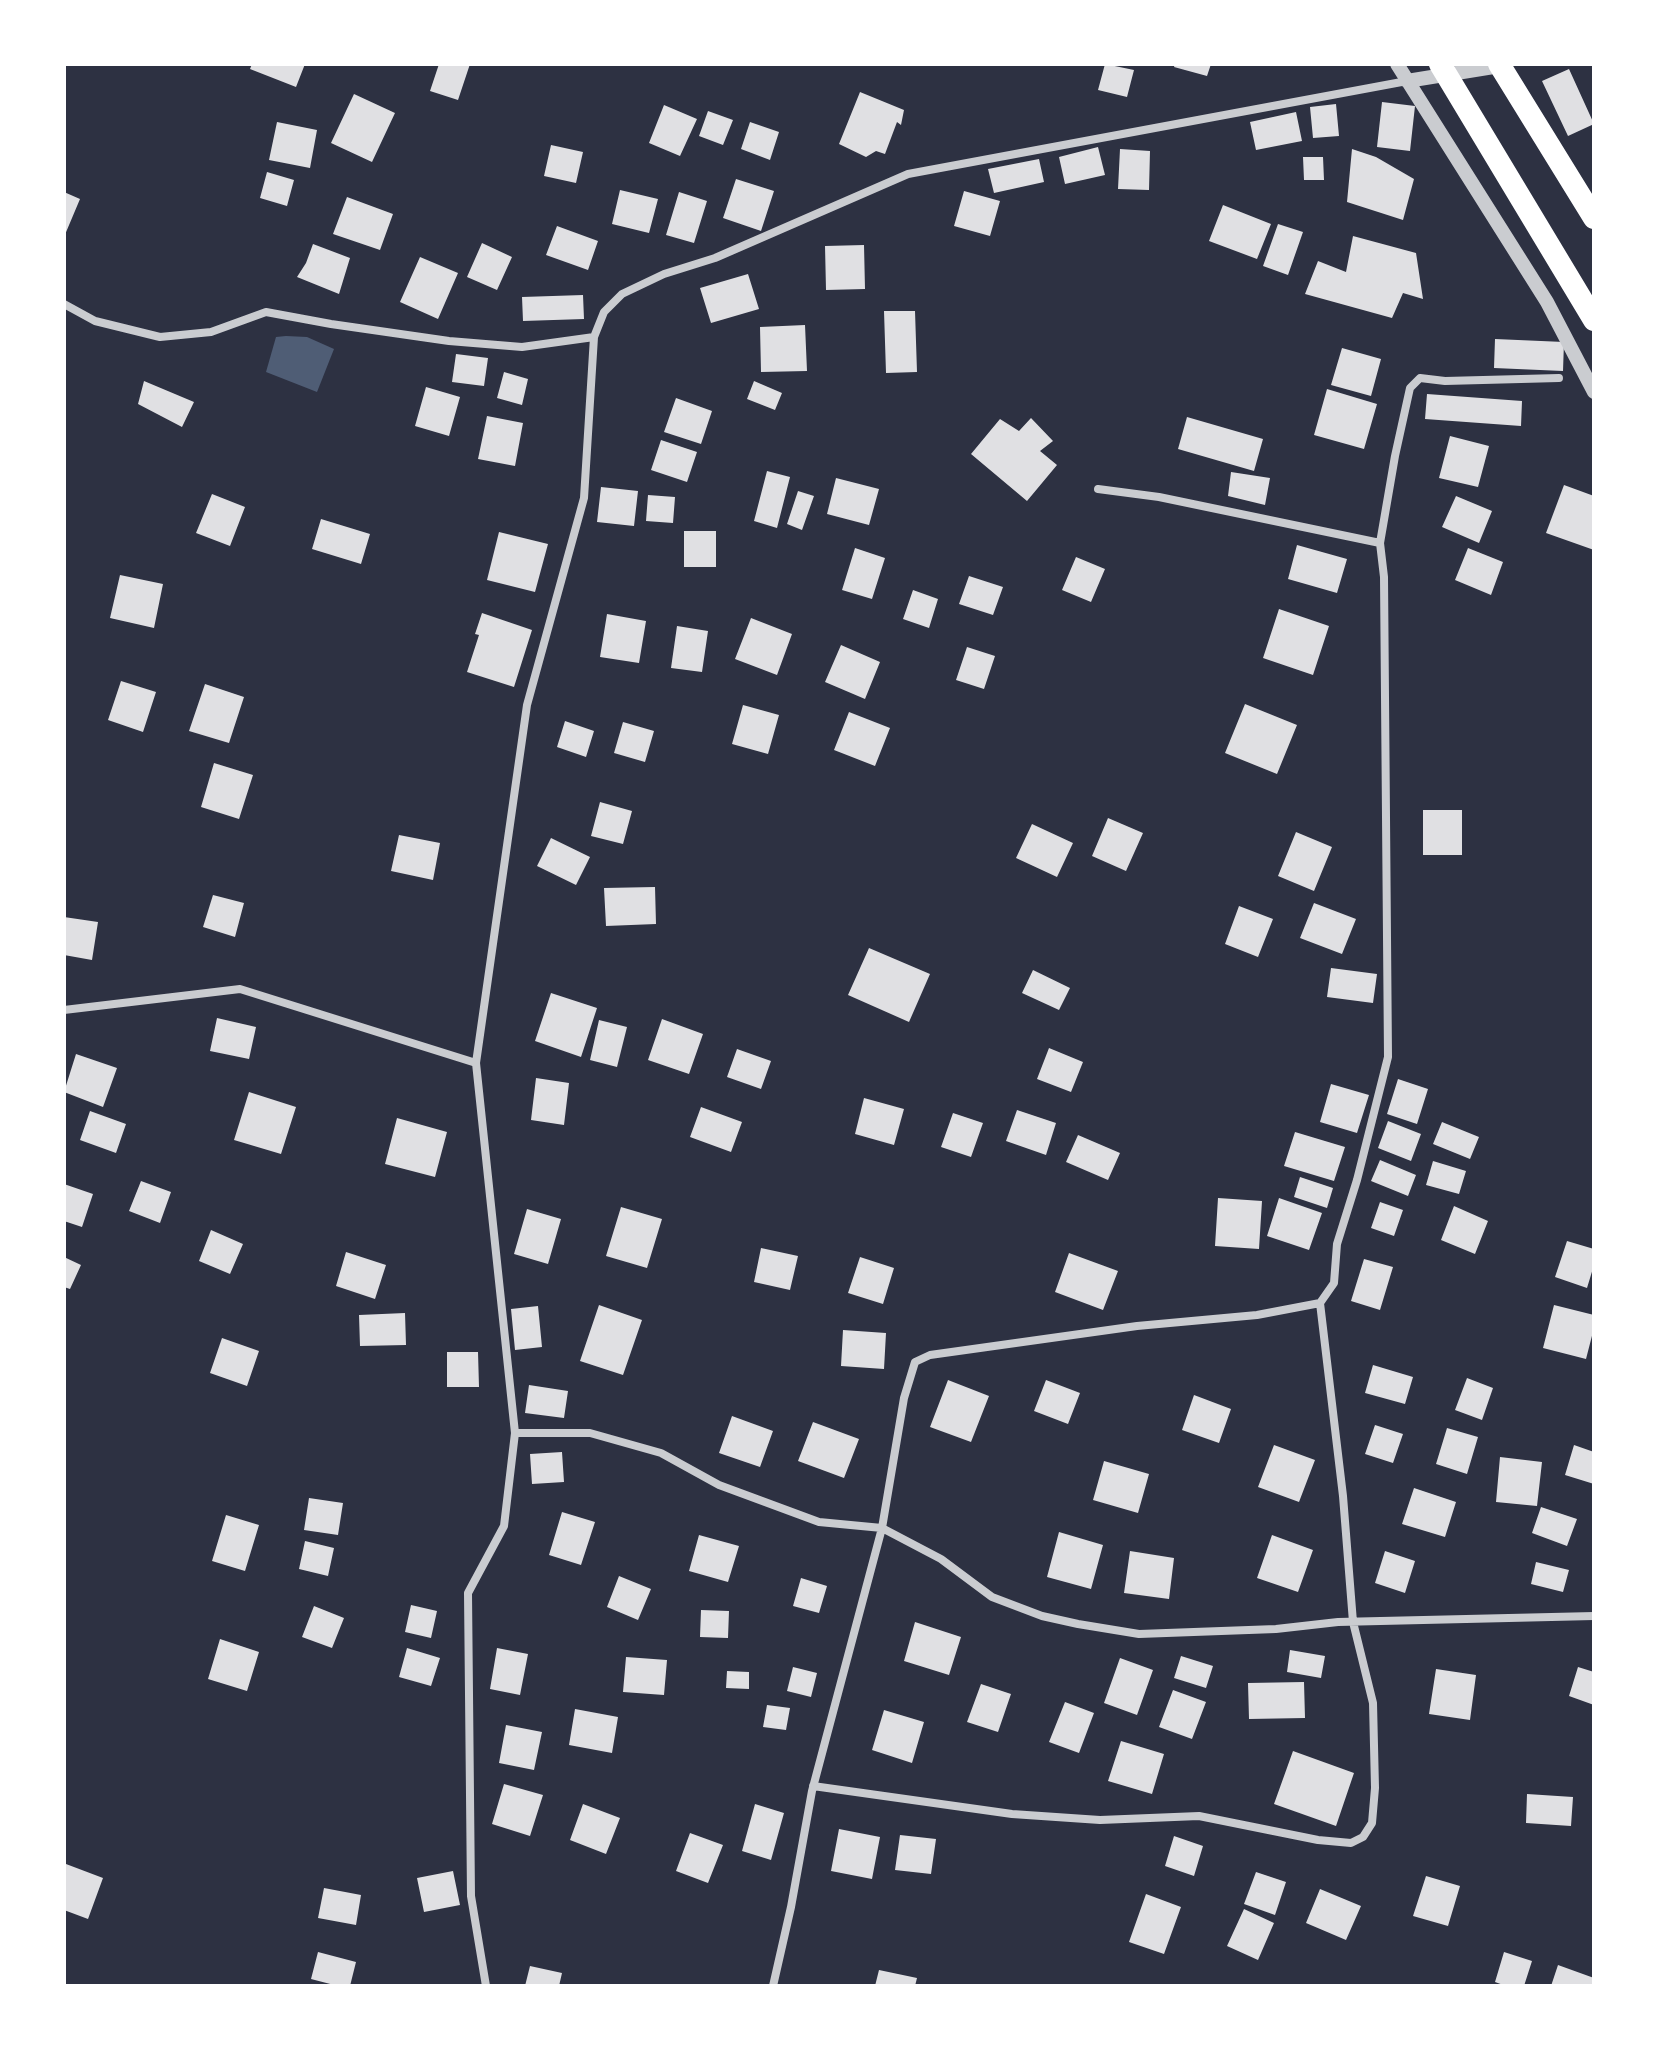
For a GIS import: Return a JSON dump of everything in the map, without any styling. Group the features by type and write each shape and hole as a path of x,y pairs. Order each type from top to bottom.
{"highway":[{"path":"1440,64 1594,320"},
{"path":"1499,64 1594,218"}],"street":[{"path":"1397,64 1547,302 1594,392"},
{"path":"486,1986 471,1896 468,1593 504,1526 515,1433 476,1063 527,705 584,498 594,337 604,312 622,294 664,274 715,258 908,174 1510,64"},
{"path":"64,304 95,321 160,337 211,332 266,312 449,341 522,347 594,337"},
{"path":"813,1786 1027,1815 1100,1820 1199,1816 1318,1840 1351,1843 1363,1837 1372,1823 1375,1788 1373,1703 1353,1622 1341,1481 1320,1303 1334,1283 1337,1244 1357,1180 1388,1057 1384,577 1380,543 1410,388 1420,378 1445,381 1559,378"},
{"path":"1098,489 1159,497 1380,543"},
{"path":"64,1010 240,989 476,1063"},
{"path":"773,1986 813,1786 882,1528 904,1398 915,1362 930,1355 1137,1326 1257,1315 1320,1303"},
{"path":"515,1433 590,1433 661,1453 719,1485 819,1522 882,1528 941,1559 992,1597 1042,1616 1078,1624 1139,1634 1276,1629 1353,1622 1594,1616"}],"water":[{"path":"276,337 307,337 334,349 317,392 266,372"}],"building":[{"path":"252,64 305,64 296,87 250,69"},
{"path":"439,64 470,64 458,100 430,91"},
{"path":"1105,64 1134,70 1127,97 1098,90"},
{"path":"1175,64 1211,64 1207,76 1174,67"},
{"path":"1569,69 1594,124 1568,136 1542,81"},
{"path":"860,92 904,110 901,125 897,122 885,154 876,151 866,157 839,144"},
{"path":"354,94 395,113 372,162 331,143"},
{"path":"1382,102 1415,106 1410,151 1377,147"},
{"path":"1336,104 1339,136 1313,138 1310,107"},
{"path":"664,105 697,119 680,156 649,143"},
{"path":"708,111 733,120 723,145 699,136"},
{"path":"1296,112 1302,141 1256,150 1250,122"},
{"path":"277,122 317,130 310,168 269,160"},
{"path":"750,122 779,132 770,160 741,149"},
{"path":"551,145 583,152 576,183 544,176"},
{"path":"1098,147 1105,175 1065,184 1059,157"},
{"path":"1120,149 1150,151 1149,190 1118,189"},
{"path":"1352,149 1376,157 1414,179 1403,220 1347,202"},
{"path":"1303,157 1323,157 1324,180 1304,180"},
{"path":"1039,159 1044,182 994,193 988,169"},
{"path":"267,172 294,180 287,206 260,198"},
{"path":"736,179 774,191 761,231 723,218"},
{"path":"620,190 658,199 649,233 612,224"},
{"path":"964,191 1000,201 990,236 954,226"},
{"path":"64,192 80,199 64,237"},
{"path":"679,192 707,201 694,243 666,235"},
{"path":"347,197 393,214 380,250 333,234"},
{"path":"1223,205 1271,224 1257,259 1209,241"},
{"path":"1278,224 1303,232 1288,275 1263,266"},
{"path":"557,226 598,241 588,270 546,255"},
{"path":"1353,236 1416,253 1423,299 1403,293 1392,318 1305,294 1318,261 1346,272"},
{"path":"482,243 512,257 497,290 467,277"},
{"path":"313,244 350,258 339,294 297,277"},
{"path":"864,245 865,289 826,290 825,246"},
{"path":"420,257 458,273 438,319 400,302"},
{"path":"748,274 759,309 711,323 700,288"},
{"path":"583,295 584,319 523,321 522,297"},
{"path":"884,311 915,311 917,372 886,373"},
{"path":"805,325 807,371 761,372 760,327"},
{"path":"1495,339 1564,342 1563,371 1494,368"},
{"path":"1342,348 1381,359 1371,396 1331,385"},
{"path":"456,354 488,358 484,386 452,382"},
{"path":"504,372 528,379 522,405 497,398"},
{"path":"144,381 194,402 182,427 138,404"},
{"path":"754,381 782,393 775,410 747,399"},
{"path":"426,387 460,397 449,436 415,426"},
{"path":"1327,389 1377,404 1364,449 1314,435"},
{"path":"1427,394 1522,401 1521,426 1425,419"},
{"path":"676,398 712,411 701,444 664,432"},
{"path":"487,416 523,423 515,466 478,459"},
{"path":"1187,417 1263,439 1254,471 1178,449"},
{"path":"1031,418 1053,441 1040,451 1057,465 1027,501 971,454 1000,419 1019,431"},
{"path":"1450,436 1489,446 1478,487 1439,478"},
{"path":"661,440 697,452 687,482 651,470"},
{"path":"767,471 790,477 777,528 754,521"},
{"path":"1231,472 1270,478 1265,505 1228,496"},
{"path":"836,478 879,489 869,525 827,514"},
{"path":"1564,485 1594,496 1594,550 1546,533"},
{"path":"601,487 638,491 634,526 597,522"},
{"path":"798,491 814,496 802,530 787,524"},
{"path":"212,494 245,507 230,546 196,533"},
{"path":"648,495 675,497 673,523 646,521"},
{"path":"1456,496 1492,511 1479,543 1442,527"},
{"path":"321,519 370,534 361,564 312,549"},
{"path":"684,531 716,531 716,567 684,567"},
{"path":"499,532 548,544 535,592 487,580"},
{"path":"1297,545 1347,559 1337,593 1288,579"},
{"path":"855,548 885,558 872,599 842,590"},
{"path":"1468,548 1503,562 1491,595 1455,580"},
{"path":"1076,557 1105,569 1091,602 1062,590"},
{"path":"120,575 163,584 154,628 110,618"},
{"path":"969,576 1003,587 993,615 959,604"},
{"path":"913,590 938,599 929,628 903,619"},
{"path":"1279,609 1329,626 1313,675 1263,658"},
{"path":"482,613 532,630 514,687 467,672 479,635 475,634"},
{"path":"607,614 646,621 639,663 600,657"},
{"path":"751,618 792,634 777,675 735,659"},
{"path":"677,626 708,631 702,672 671,668"},
{"path":"841,645 880,662 865,699 825,682"},
{"path":"967,647 995,656 984,689 956,680"},
{"path":"121,681 156,692 143,732 108,720"},
{"path":"205,684 244,697 229,743 189,731"},
{"path":"1245,704 1297,725 1277,774 1225,753"},
{"path":"743,705 779,715 768,754 732,744"},
{"path":"849,712 890,728 875,766 834,750"},
{"path":"565,721 594,731 586,757 557,747"},
{"path":"623,722 654,731 645,762 614,753"},
{"path":"214,763 253,775 239,819 201,807"},
{"path":"600,802 632,811 623,844 591,836"},
{"path":"1423,810 1462,810 1462,855 1423,855"},
{"path":"1108,818 1143,833 1126,871 1092,856"},
{"path":"1032,824 1073,843 1057,877 1016,858"},
{"path":"1296,832 1332,847 1314,891 1278,876"},
{"path":"399,835 440,843 433,880 391,871"},
{"path":"551,838 590,857 576,885 537,866"},
{"path":"655,887 656,924 606,926 604,888"},
{"path":"213,895 244,903 235,937 203,927"},
{"path":"1314,903 1356,919 1342,954 1300,938"},
{"path":"1239,906 1273,919 1258,957 1225,944"},
{"path":"64,917 98,922 92,960 64,955"},
{"path":"869,948 930,974 909,1022 848,995"},
{"path":"1331,968 1377,974 1373,1003 1327,997"},
{"path":"1033,970 1070,988 1059,1010 1022,993"},
{"path":"551,993 597,1008 581,1057 535,1041"},
{"path":"217,1018 256,1027 249,1059 210,1051"},
{"path":"662,1019 703,1034 689,1074 648,1060"},
{"path":"599,1020 627,1027 617,1067 590,1060"},
{"path":"1049,1048 1083,1062 1071,1092 1037,1079"},
{"path":"737,1049 771,1061 761,1089 727,1077"},
{"path":"76,1054 117,1068 103,1107 64,1092"},
{"path":"536,1078 569,1083 564,1125 531,1120"},
{"path":"1398,1079 1428,1089 1417,1124 1387,1114"},
{"path":"1331,1084 1369,1095 1357,1133 1320,1122"},
{"path":"249,1092 296,1107 281,1154 234,1140"},
{"path":"864,1098 904,1109 894,1145 855,1134"},
{"path":"701,1107 742,1122 731,1152 690,1137"},
{"path":"1017,1110 1056,1123 1046,1155 1006,1141"},
{"path":"90,1111 126,1124 116,1153 80,1140"},
{"path":"953,1113 983,1123 971,1157 941,1147"},
{"path":"397,1118 447,1132 435,1177 385,1164"},
{"path":"1388,1121 1421,1134 1411,1161 1378,1148"},
{"path":"1442,1122 1479,1137 1470,1159 1433,1144"},
{"path":"1295,1132 1345,1147 1334,1181 1284,1166"},
{"path":"1078,1135 1120,1153 1108,1180 1066,1162"},
{"path":"1380,1160 1416,1175 1408,1196 1371,1181"},
{"path":"1433,1161 1466,1171 1459,1194 1426,1185"},
{"path":"1300,1177 1333,1188 1327,1208 1294,1197"},
{"path":"141,1181 171,1192 160,1223 129,1211"},
{"path":"64,1184 93,1194 82,1227 64,1221"},
{"path":"1218,1198 1262,1201 1259,1249 1215,1246"},
{"path":"1279,1198 1322,1213 1309,1250 1267,1236"},
{"path":"1380,1202 1403,1210 1394,1236 1371,1228"},
{"path":"1454,1206 1488,1221 1475,1254 1441,1240"},
{"path":"621,1207 662,1219 647,1268 606,1256"},
{"path":"527,1209 561,1219 548,1264 514,1254"},
{"path":"211,1230 243,1244 230,1274 199,1261"},
{"path":"1567,1241 1594,1249 1594,1265 1587,1288 1555,1277"},
{"path":"761,1248 798,1256 790,1290 754,1282"},
{"path":"346,1252 386,1265 375,1299 336,1286"},
{"path":"1069,1253 1118,1271 1103,1310 1055,1292"},
{"path":"64,1257 81,1265 70,1289 64,1287"},
{"path":"860,1257 894,1268 883,1304 848,1293"},
{"path":"1364,1259 1393,1267 1380,1310 1351,1301"},
{"path":"599,1305 642,1320 623,1375 580,1361"},
{"path":"1554,1305 1594,1315 1586,1359 1543,1348"},
{"path":"538,1306 542,1347 515,1350 511,1309"},
{"path":"405,1313 406,1345 360,1346 359,1315"},
{"path":"843,1330 886,1333 884,1369 841,1366"},
{"path":"222,1338 259,1351 247,1386 210,1373"},
{"path":"447,1352 478,1352 479,1387 447,1387"},
{"path":"1373,1365 1413,1377 1405,1404 1365,1393"},
{"path":"1467,1378 1493,1388 1482,1420 1455,1410"},
{"path":"948,1380 989,1396 971,1442 930,1427"},
{"path":"1046,1380 1080,1393 1068,1424 1034,1411"},
{"path":"529,1385 568,1391 564,1418 525,1413"},
{"path":"1194,1395 1231,1409 1219,1443 1182,1430"},
{"path":"732,1416 773,1431 760,1467 719,1453"},
{"path":"813,1422 859,1439 844,1478 798,1461"},
{"path":"1375,1425 1403,1434 1393,1463 1365,1454"},
{"path":"1447,1428 1478,1437 1467,1474 1436,1464"},
{"path":"1274,1445 1315,1460 1299,1502 1258,1487"},
{"path":"1574,1445 1594,1452 1594,1484 1565,1475"},
{"path":"562,1452 564,1482 532,1484 530,1454"},
{"path":"1500,1457 1542,1462 1537,1506 1496,1502"},
{"path":"1104,1461 1149,1474 1138,1513 1093,1500"},
{"path":"1414,1488 1456,1502 1445,1537 1402,1524"},
{"path":"309,1498 343,1503 338,1535 304,1530"},
{"path":"1541,1507 1577,1519 1567,1546 1532,1533"},
{"path":"562,1512 595,1522 581,1565 549,1555"},
{"path":"226,1515 259,1525 245,1571 212,1561"},
{"path":"1059,1532 1103,1545 1091,1589 1047,1577"},
{"path":"699,1535 739,1546 728,1582 689,1571"},
{"path":"1272,1535 1313,1550 1298,1592 1257,1578"},
{"path":"305,1541 334,1548 328,1576 299,1569"},
{"path":"1130,1551 1174,1558 1169,1599 1124,1593"},
{"path":"1385,1551 1415,1561 1405,1593 1375,1583"},
{"path":"1536,1562 1569,1570 1563,1592 1531,1584"},
{"path":"619,1576 651,1589 638,1620 607,1607"},
{"path":"801,1578 827,1586 819,1613 793,1606"},
{"path":"411,1605 437,1611 431,1638 405,1632"},
{"path":"314,1606 344,1618 332,1648 302,1637"},
{"path":"701,1610 729,1611 728,1638 700,1637"},
{"path":"915,1622 961,1637 949,1675 904,1661"},
{"path":"220,1639 259,1652 247,1691 208,1679"},
{"path":"407,1648 440,1658 431,1686 399,1677"},
{"path":"497,1648 528,1654 520,1695 490,1689"},
{"path":"1290,1650 1325,1656 1321,1678 1287,1672"},
{"path":"1181,1656 1213,1666 1206,1688 1174,1678"},
{"path":"626,1657 667,1660 664,1695 623,1692"},
{"path":"1120,1658 1153,1670 1137,1715 1104,1703"},
{"path":"793,1667 817,1673 811,1697 787,1691"},
{"path":"1578,1667 1594,1672 1594,1705 1569,1696"},
{"path":"1436,1669 1476,1675 1470,1720 1429,1714"},
{"path":"727,1671 749,1672 749,1689 726,1688"},
{"path":"1304,1682 1305,1718 1249,1719 1248,1683"},
{"path":"981,1684 1011,1694 998,1732 967,1722"},
{"path":"1173,1690 1206,1702 1192,1739 1159,1727"},
{"path":"1065,1702 1094,1713 1079,1753 1049,1742"},
{"path":"767,1705 790,1708 786,1730 763,1727"},
{"path":"575,1709 618,1717 612,1753 569,1745"},
{"path":"884,1710 924,1722 912,1763 872,1750"},
{"path":"506,1725 542,1732 534,1770 499,1763"},
{"path":"1121,1741 1164,1754 1152,1794 1108,1781"},
{"path":"1293,1751 1354,1773 1336,1826 1274,1804"},
{"path":"504,1784 543,1795 530,1836 492,1824"},
{"path":"1527,1794 1573,1797 1571,1826 1526,1823"},
{"path":"583,1804 620,1818 606,1854 570,1840"},
{"path":"755,1804 784,1813 771,1860 742,1851"},
{"path":"839,1829 880,1837 872,1879 831,1871"},
{"path":"690,1833 723,1845 708,1883 676,1871"},
{"path":"900,1835 936,1839 931,1874 895,1870"},
{"path":"1174,1836 1203,1846 1194,1876 1165,1866"},
{"path":"66,1864 103,1878 88,1919 64,1910"},
{"path":"453,1871 460,1905 424,1912 417,1878"},
{"path":"1256,1872 1286,1882 1275,1915 1244,1904"},
{"path":"1426,1876 1460,1886 1448,1926 1413,1916"},
{"path":"324,1888 361,1895 356,1925 318,1918"},
{"path":"1320,1889 1361,1906 1346,1940 1306,1923"},
{"path":"1146,1894 1181,1907 1164,1954 1129,1942"},
{"path":"1244,1909 1274,1923 1258,1960 1227,1946"},
{"path":"318,1952 356,1962 350,1986 311,1979"},
{"path":"1504,1952 1532,1961 1524,1986 1506,1986 1495,1982"},
{"path":"1558,1965 1594,1978 1592,1986 1551,1986"},
{"path":"530,1966 562,1973 559,1986 525,1986"},
{"path":"879,1970 917,1978 915,1986 875,1986"}]}
